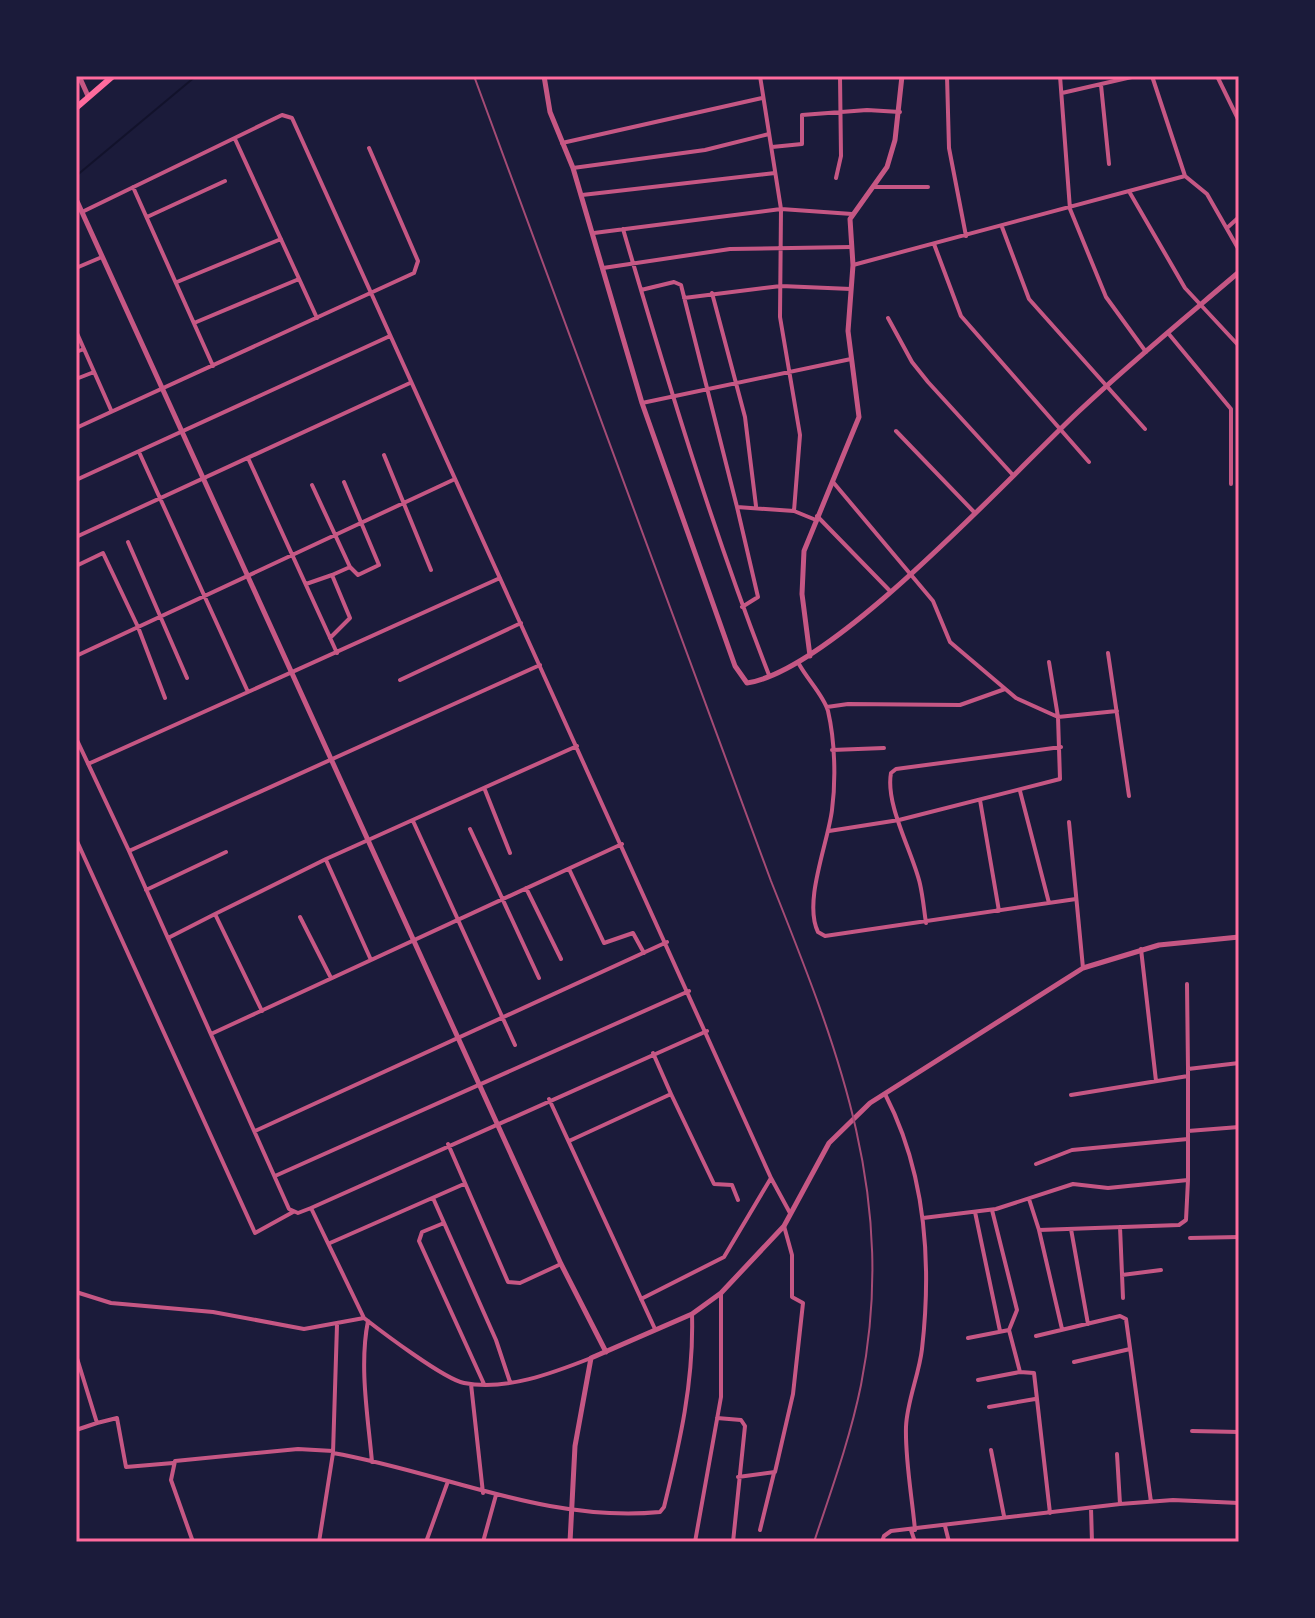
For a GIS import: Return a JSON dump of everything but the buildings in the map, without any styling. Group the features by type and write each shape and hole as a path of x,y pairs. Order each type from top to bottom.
{"main road":[{"path":"76,108 113,76"}],"street":[{"path":"79,76 88,96"},
{"path":"544,76 550,112 582,195 642,403 735,666 747,683 799,664 890,591 1060,429 1239,272"},
{"path":"760,76 781,209 780,317 800,435 794,511"},
{"path":"836,178 841,156 840,76"},
{"path":"810,656 802,572 806,543 859,417 848,331 853,265 852,214 887,167 900,112 902,76"},
{"path":"947,76 949,148 966,236"},
{"path":"1060,76 1070,209 1106,297 1146,352"},
{"path":"1062,93 1136,76"},
{"path":"1152,76 1185,176 1207,194 1239,250"},
{"path":"1217,76 1239,121"},
{"path":"1101,85 1109,164"},
{"path":"562,143 762,98"},
{"path":"771,147 802,144 802,115 841,111 900,112"},
{"path":"82,212 282,115 292,118 410,383 708,1031 771,1178 792,1215"},
{"path":"573,168 705,150 769,134"},
{"path":"235,139 317,318"},
{"path":"76,428 414,273 418,266 369,148"},
{"path":"582,195 775,173"},
{"path":"853,265 1185,176"},
{"path":"146,217 225,181"},
{"path":"133,187 213,366"},
{"path":"874,187 928,187"},
{"path":"1130,193 1168,264 1199,306 1239,346"},
{"path":"76,199 561,1264 606,1352"},
{"path":"594,233 781,209 852,214"},
{"path":"1227,228 1239,217"},
{"path":"1002,227 1029,299 1145,429"},
{"path":"623,229 671,395 742,607 770,677"},
{"path":"177,282 281,239"},
{"path":"934,244 961,316 1089,462"},
{"path":"603,268 730,249 851,247"},
{"path":"76,268 102,257"},
{"path":"194,323 299,279"},
{"path":"641,290 677,282 684,298 758,597 742,607"},
{"path":"684,298 781,286 851,289"},
{"path":"712,293 737,384 756,506"},
{"path":"888,318 912,362 1012,474"},
{"path":"76,331 111,410"},
{"path":"1168,333 1231,409 1231,484"},
{"path":"76,480 390,336"},
{"path":"76,352 84,349"},
{"path":"642,403 706,388 790,374 852,358"},
{"path":"76,379 94,372"},
{"path":"76,537 410,383"},
{"path":"896,431 974,512"},
{"path":"139,452 248,692"},
{"path":"384,455 431,570"},
{"path":"248,458 337,654"},
{"path":"76,656 455,479"},
{"path":"832,480 912,572 933,601 950,642 1016,698 1058,717 1117,711"},
{"path":"312,485 350,567 358,575 379,565 344,482"},
{"path":"737,507 794,511 816,518 890,591"},
{"path":"128,542 187,678"},
{"path":"76,566 103,553 138,627 165,698"},
{"path":"306,584 350,567"},
{"path":"330,638 350,618 332,575"},
{"path":"88,764 292,675 500,578"},
{"path":"400,680 521,623"},
{"path":"1108,653 1129,796"},
{"path":"829,831 899,820 1060,779 1061,747 1049,662"},
{"path":"799,664 827,707 832,750 834,790 817,884 814,920 818,932 825,936 1076,899"},
{"path":"129,851 540,665"},
{"path":"827,707 848,704 960,705 1005,689"},
{"path":"76,738 274,1177 293,1212"},
{"path":"168,938 326,859 577,746"},
{"path":"926,923 920,883 890,781 896,769 1061,747"},
{"path":"832,750 884,748"},
{"path":"485,790 510,853"},
{"path":"1020,791 1049,903"},
{"path":"980,800 999,911"},
{"path":"413,821 515,1045"},
{"path":"1069,822 1083,968"},
{"path":"470,829 539,978"},
{"path":"76,839 255,1233 293,1212 311,1208 448,1144 708,1031"},
{"path":"211,1034 622,844"},
{"path":"146,890 226,852"},
{"path":"326,859 371,960"},
{"path":"569,869 604,943 633,933 644,953"},
{"path":"526,888 561,959"},
{"path":"215,914 262,1011"},
{"path":"300,917 331,978"},
{"path":"76,1292 111,1303 213,1312 304,1329 366,1320 454,1379 471,1384 510,1382 552,1373 656,1332 692,1314 721,1293 792,1215 829,1143 840,1129 885,1093 1083,968 1141,949 1199,939 1239,937"},
{"path":"254,1131 459,1040 667,942"},
{"path":"1141,949 1156,1081"},
{"path":"1039,1230 1184,1222 1188,1180 1187,984"},
{"path":"274,1177 689,991"},
{"path":"653,1053 714,1184 732,1185 738,1200"},
{"path":"1071,1095 1239,1063"},
{"path":"885,1093 906,1134 927,1253 922,1351 906,1426 915,1542"},
{"path":"569,1141 671,1094"},
{"path":"549,1099 656,1332"},
{"path":"1188,1131 1239,1127"},
{"path":"1036,1164 1072,1150 1188,1139"},
{"path":"448,1144 508,1282 520,1283 561,1264"},
{"path":"641,1299 724,1257 771,1178"},
{"path":"923,1218 992,1210 1073,1184 1108,1188 1188,1180"},
{"path":"330,1243 464,1184"},
{"path":"433,1198 496,1340 510,1382"},
{"path":"1029,1199 1062,1330"},
{"path":"311,1208 366,1320 366,1404 372,1463"},
{"path":"992,1210 1017,1310 1009,1330 1020,1372"},
{"path":"975,1212 1000,1331"},
{"path":"444,1223 422,1232 419,1241 484,1384"},
{"path":"760,1530 793,1394 803,1303 792,1297 792,1255 784,1226"},
{"path":"1120,1227 1123,1298"},
{"path":"1071,1229 1088,1324"},
{"path":"1190,1238 1239,1237"},
{"path":"1122,1275 1161,1270"},
{"path":"695,1542 717,1418 722,1356 721,1293"},
{"path":"76,1430 117,1418 126,1467 291,1449 333,1452 483,1493 571,1510 655,1513 664,1507 687,1413 693,1352 692,1314"},
{"path":"1036,1336 1123,1316 1151,1502"},
{"path":"318,1542 333,1452 337,1325"},
{"path":"968,1338 1009,1330"},
{"path":"1074,1362 1130,1349"},
{"path":"76,1355 97,1423"},
{"path":"570,1542 578,1420 591,1358"},
{"path":"978,1380 1020,1372 1034,1373 1050,1513"},
{"path":"471,1384 483,1493"},
{"path":"989,1407 1035,1399"},
{"path":"717,1418 744,1422 733,1542"},
{"path":"1192,1431 1239,1432"},
{"path":"991,1450 1004,1516"},
{"path":"1117,1454 1120,1504"},
{"path":"173,1463 171,1480 193,1542"},
{"path":"738,1477 774,1473"},
{"path":"426,1542 447,1483"},
{"path":"483,1542 496,1495"},
{"path":"882,1542 887,1532 1004,1516 1151,1502 1239,1503"},
{"path":"1091,1508 1092,1542"},
{"path":"945,1526 949,1542"}],"waterway":[{"path":"76,176 196,76"}],"railway":[{"path":"474,76 819,1005 855,1127 867,1188 872,1251 871,1316 857,1405 814,1542"}]}
